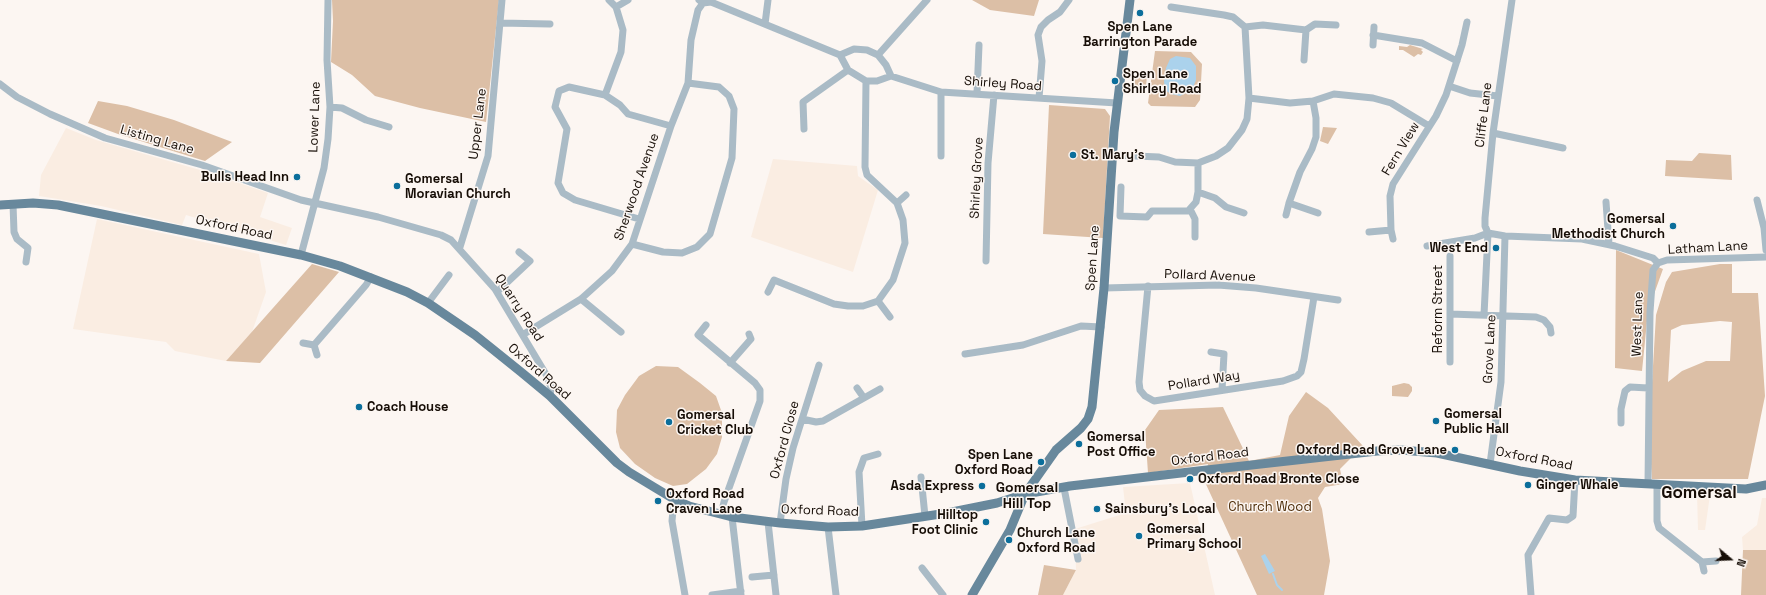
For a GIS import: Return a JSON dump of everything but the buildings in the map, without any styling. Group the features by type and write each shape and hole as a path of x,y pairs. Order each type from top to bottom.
{"main road":[{"name":"Spen Lane","path":"972,595 1010,530 1025,494 1056,450 1081,428 1088,419 1092,407 1101,327 1112,155 1130,0"},
{"name":"Oxford Road","path":"0,205 33,203 58,204 301,255 340,266 407,292 428,303 475,335 550,396 617,463 677,501 689,506 732,517 768,522 828,527 862,526 997,503 1025,494 1064,488 1377,451 1401,450 1437,453 1520,471 1576,480 1746,489 1766,485"}],"street":[{"name":"Lower Lane","path":"301,255 324,168 330,108 327,60 328,0"},
{"name":"Upper Lane","path":"460,248 488,156 502,0"},
{"path":"605,95 621,52 623,30 616,7 609,0"},
{"path":"616,7 628,0"},
{"path":"765,24 768,0"},
{"path":"878,55 927,0"},
{"path":"1039,98 1042,62 1038,35 1048,20 1060,12 1069,0"},
{"name":"Cliffe Lane","path":"1484,315 1488,233 1485,226 1485,218 1493,133 1512,0"},
{"path":"701,1 711,2 840,55 848,70 866,81 877,81 891,76 886,65 878,55 867,50 854,49 840,55"},
{"name":"Sherwood Avenue","path":"524,334 581,299 612,271 632,244 671,126 688,83 691,40 701,1"},
{"path":"1171,8 1233,17 1245,27 1264,25 1306,30 1315,24 1336,25"},
{"name":"Fern View","path":"1394,239 1391,230 1390,208 1393,184 1436,116 1449,86 1467,22"},
{"path":"500,23 550,24"},
{"path":"1112,155 1159,158 1175,162 1198,163 1216,156 1228,148 1242,130 1247,119 1249,98 1245,27"},
{"path":"1373,45 1374,27"},
{"path":"1304,60 1306,30"},
{"path":"1373,36 1422,43 1457,60"},
{"path":"977,94 979,45"},
{"path":"804,129 803,102 848,70"},
{"name":"Shirley Road","path":"891,76 941,92 1117,103"},
{"path":"768,292 774,280 834,304 863,306 878,301 893,280 905,243 903,220 897,204 867,175 865,167 866,81"},
{"path":"632,244 663,252 682,253 697,247 710,234 732,158 734,109 729,96 719,87 688,83"},
{"name":"Listing Lane","path":"0,84 17,97 50,114 105,138 202,165 314,203"},
{"path":"1449,86 1470,93 1498,96"},
{"path":"639,219 575,200 563,192 558,183 567,129 555,108 559,92 569,87 605,95 620,105 628,114 671,126"},
{"path":"941,92 941,156"},
{"path":"1249,98 1290,103 1313,101 1334,94 1381,99 1401,108 1429,126"},
{"name":"Shirley Grove","path":"986,261 988,163 994,95"},
{"path":"1286,215 1300,172 1312,150 1316,137 1316,118 1313,101"},
{"path":"330,108 342,108 366,120 389,127"},
{"path":"1493,133 1563,148"},
{"path":"1121,187 1120,216 1147,217 1152,211 1188,211 1196,202 1198,192 1198,163"},
{"path":"1198,192 1215,198 1226,207 1244,213"},
{"path":"897,204 906,195"},
{"path":"1757,200 1764,228 1766,250"},
{"path":"1606,202 1609,244"},
{"name":"Quarry Road","path":"314,203 378,217 441,235 451,240 460,248 497,292 524,334 547,376 551,388 550,396"},
{"path":"1289,203 1318,213"},
{"path":"13,204 14,232 17,239 30,248 26,262"},
{"path":"1190,209 1195,219 1195,237"},
{"path":"1369,232 1391,230"},
{"path":"1427,246 1475,238 1488,233"},
{"name":"Latham Lane","path":"1488,233 1505,236 1582,239 1609,244 1653,258 1658,263 1667,260 1766,257"},
{"name":"Grove Lane","path":"1490,464 1498,410 1504,316 1505,236"},
{"path":"497,292 530,261 519,252"},
{"name":"Reform Street","path":"1450,256 1450,362"},
{"name":"West Lane","path":"1658,263 1653,270 1651,279 1648,388 1652,484 1657,521 1659,528 1702,562"},
{"path":"428,303 449,275"},
{"path":"314,345 366,285 371,277"},
{"name":"Pollard Avenue","path":"1104,288 1218,285 1256,288 1338,300"},
{"name":"Pollard Way","path":"1148,286 1139,382 1140,390 1145,396 1154,401 1283,381 1297,376 1301,372 1304,359 1314,297"},
{"path":"581,299 621,332"},
{"path":"878,301 890,317"},
{"path":"1450,314 1536,317 1544,320 1550,327 1551,333"},
{"path":"706,325 698,335 755,383 760,390 760,401 724,502 722,514"},
{"path":"965,354 1023,345 1081,326 1101,327"},
{"path":"730,363 752,338"},
{"path":"303,343 314,345"},
{"path":"314,345 317,355"},
{"path":"1211,352 1224,354 1222,390"},
{"name":"Oxford Close","path":"780,523 787,474 819,365"},
{"path":"1621,423 1621,409 1625,391 1630,387 1648,388"},
{"path":"857,388 864,398"},
{"path":"802,419 816,422 823,421 880,388"},
{"path":"862,526 859,472 864,458 878,454"},
{"path":"921,477 925,516"},
{"path":"1531,595 1528,555 1549,518 1567,520 1574,516 1576,480"},
{"path":"1064,488 1078,559"},
{"path":"677,501 673,510 672,521 685,595"},
{"path":"717,595 741,593 732,517"},
{"path":"768,522 776,595"},
{"path":"828,527 836,595"},
{"path":"1704,571 1702,562 1716,561"},
{"path":"922,568 943,595"},
{"path":"752,577 774,575"}],"shaded area":[{"path":"66,128 96,140 207,172 268,193 260,217 292,228 286,245 186,215 182,225 101,206 39,196 41,175"},
{"path":"773,159 857,166 858,176 878,190 853,272 751,237"},
{"path":"97,219 259,254 266,292 252,332 226,361 175,351 166,342 73,329"},
{"name":"Gomersal Primary School","path":"1190,483 1215,595 1063,595 1076,570 1075,529 1126,513 1123,487"},
{"path":"1697,493 1710,495 1705,530 1698,530"},
{"path":"1762,498 1766,498 1766,550 1743,550 1742,537 1757,525"}],"green space":[{"path":"332,0 499,0 486,122 420,108 375,96 352,75 331,62 333,21"},
{"path":"972,0 1039,0 1034,16 990,10"},
{"path":"1410,45 1423,49 1421,50 1423,52 1421,55 1418,54 1414,57 1403,50 1399,50 1399,46 1407,47"},
{"path":"1155,51 1191,52 1202,64 1200,100 1195,107 1151,106 1148,103"},
{"path":"1133,75 1147,77 1145,94 1130,92"},
{"path":"98,101 127,106 174,120 232,142 205,161 88,123"},
{"path":"1049,105 1105,109 1110,116 1103,238 1043,234"},
{"path":"1323,127 1337,128 1328,144 1320,141"},
{"path":"1699,153 1731,155 1732,180 1665,176 1666,160 1692,161"},
{"path":"1616,250 1663,269 1648,311 1642,371 1615,368"},
{"path":"312,264 339,272 260,363 226,361"},
{"path":"1720,264 1732,264 1732,293 1758,293 1765,396 1748,479 1652,479 1649,434 1656,315 1666,282 1672,272","holes":["1720,321 1732,322 1730,361 1706,361 1682,371 1668,382 1671,330 1682,325"]},
{"name":"Gomersal Cricket Club","path":"656,366 678,367 716,396 722,413 722,437 717,454 706,469 687,484 673,486 655,478 635,464 620,448 616,432 617,410 625,395 639,376"},
{"path":"1404,383 1409,384 1412,387 1412,391 1408,397 1392,396 1392,386"},
{"name":"Church Wood","path":"1306,392 1328,408 1363,446 1340,469 1343,484 1325,487 1318,498 1322,509 1330,561 1324,595 1257,595 1204,480 1208,464 1148,473 1145,430 1159,410 1223,407 1249,461 1280,455 1289,416"},
{"path":"1743,550 1766,550 1766,595 1741,595"},
{"path":"1044,565 1076,570 1063,595 1038,595"}],"water":[{"path":"1176,56 1190,58 1196,66 1196,80 1192,90 1180,96 1171,94 1165,90 1164,81 1166,68 1170,59"},
{"path":"1265,554 1275,571 1269,574 1261,556"}],"waterway":[{"path":"1273,574 1277,585 1282,590"}],"place":[{"name":"Spen Lane Barrington Parade","path":"1140,13"},
{"name":"Spen Lane Shirley Road","path":"1115,81"},
{"name":"St. Mary's","path":"1073,155"},
{"name":"Bulls Head Inn","path":"297,177"},
{"name":"Gomersal Moravian Church","path":"397,186"},
{"name":"Gomersal Methodist Church","path":"1673,226"},
{"name":"West End","path":"1496,248"},
{"name":"Coach House","path":"359,407"},
{"name":"Gomersal Public Hall","path":"1436,421"},
{"name":"Gomersal Cricket Club","path":"669,422"},
{"name":"Gomersal Post Office","path":"1079,444"},
{"name":"Oxford Road Grove Lane","path":"1455,450"},
{"name":"Spen Lane Oxford Road","path":"1041,462"},
{"name":"Oxford Road Bronte Close","path":"1190,479"},
{"name":"Ginger Whale","path":"1528,485"},
{"name":"Asda Express","path":"982,486"},
{"name":"Oxford Road Craven Lane","path":"658,501"},
{"name":"Sainsbury's Local","path":"1097,509"},
{"name":"Hilltop Foot Clinic","path":"986,522"},
{"name":"Gomersal Primary School","path":"1139,536"},
{"name":"Church Lane Oxford Road","path":"1009,540"}],"district":[{"name":"Gomersal","path":"1699,493"},
{"name":"Gomersal Hill Top","path":"1027,496"}]}
